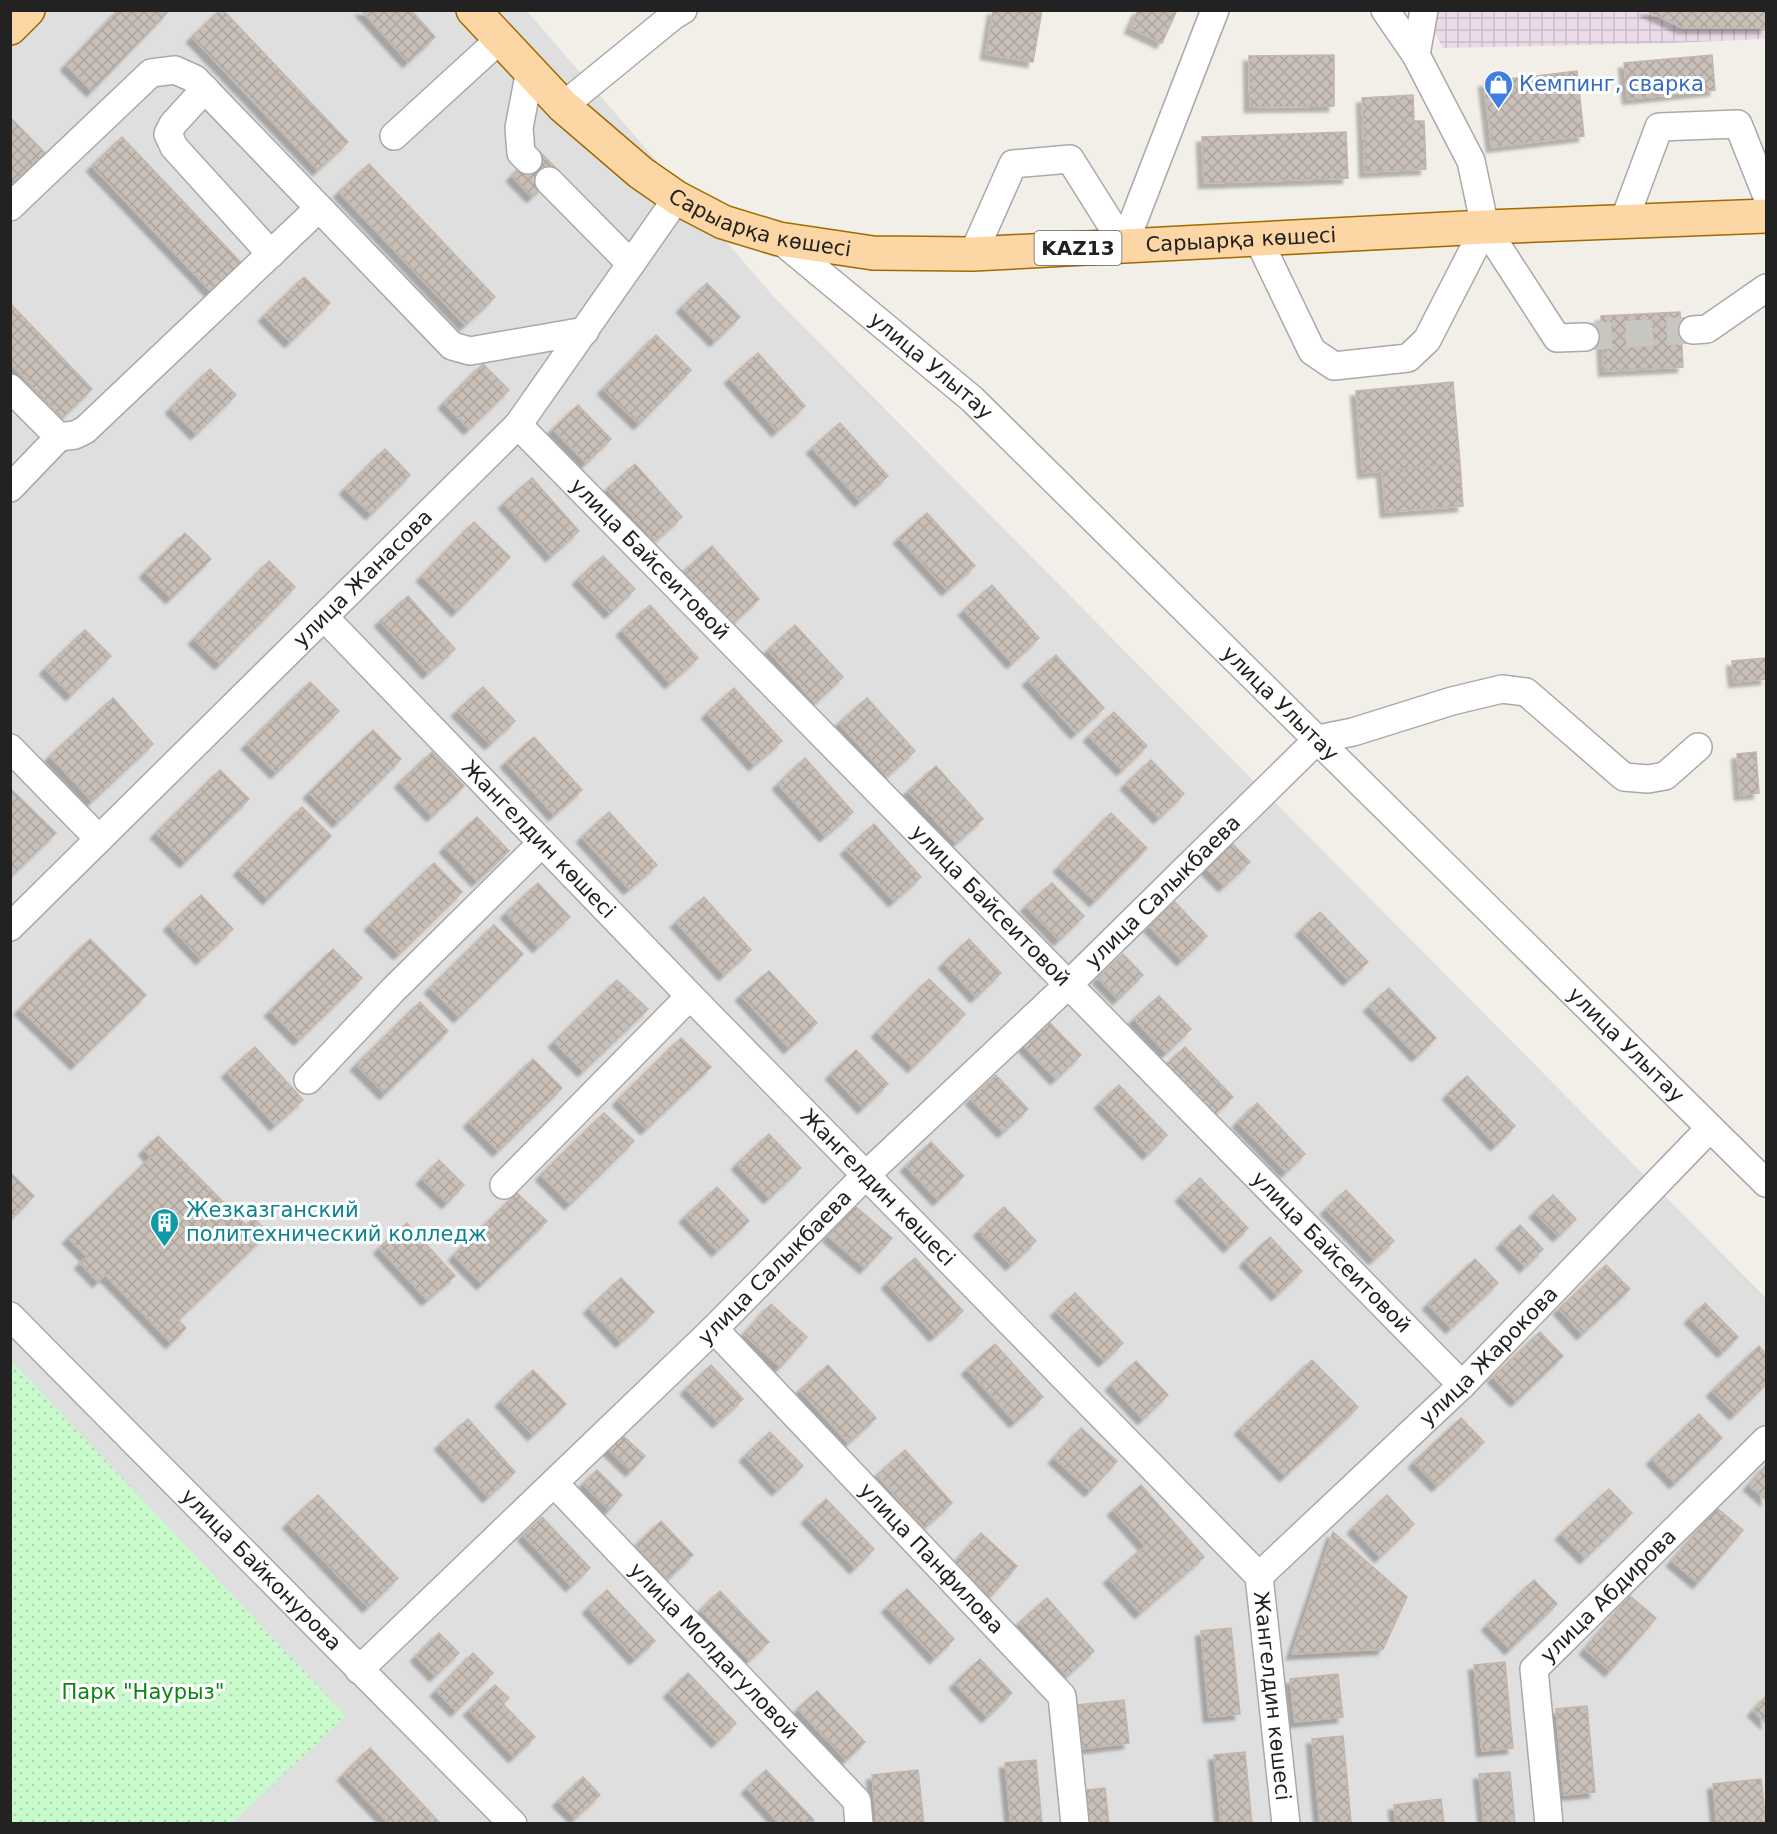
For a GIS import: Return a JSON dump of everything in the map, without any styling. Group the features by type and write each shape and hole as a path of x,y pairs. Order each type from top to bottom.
{"main road":[{"path":"10,28 28,10"},
{"name":"Сарыарқа көшесі","path":"473,10 563,106 641,173 677,198 723,222 779,239 873,253 973,254 1485,227 1767,216"}],"street":[{"path":"563,106 683,10"},
{"path":"1124,245 1215,10"},
{"path":"1385,10 1416,55 1471,161 1485,227 1557,338 1585,337"},
{"path":"1416,55 1424,10"},
{"path":"394,136 500,39"},
{"path":"10,207 151,73 175,70 195,79 452,346 470,351 585,331"},
{"path":"528,160 521,153 519,128 530,70"},
{"path":"205,90 173,124 168,134 174,147 271,254"},
{"path":"1624,221 1659,127 1738,124 1767,194"},
{"path":"973,254 1013,164 1070,159 1124,245"},
{"path":"549,181 632,264"},
{"name":"улица Жанасова","path":"10,927 518,425 677,198"},
{"path":"10,488 59,437 75,435 86,429 319,208"},
{"path":"1258,239 1312,351 1334,366 1408,358 1427,340 1485,227"},
{"name":"улица Улытау","path":"779,239 972,399 1767,1183"},
{"path":"1692,330 1707,329 1767,288"},
{"path":"10,388 59,437"},
{"name":"улица Байсеитовой","path":"518,425 1462,1385"},
{"name":"Жангелдин көшесі","path":"324,617 690,996 1259,1576 1286,1824"},
{"path":"1318,740 1353,732 1467,696 1502,689 1526,692 1624,777 1648,779 1665,776 1698,747"},
{"name":"улица Салыкбаева","path":"359,1670 555,1484 714,1329 866,1175 1069,984 1318,740"},
{"path":"10,748 99,839"},
{"path":"308,1080 393,990 542,843"},
{"path":"504,1185 690,996"},
{"name":"улица Жарокова","path":"1259,1576 1462,1385 1710,1128"},
{"name":"улица Байконурова","path":"10,1316 513,1824"},
{"name":"улица Панфилова","path":"714,1329 1062,1696 1075,1824"},
{"name":"улица Абдирова","path":"1550,1824 1534,1669 1767,1440"},
{"name":"улица Молдагуловой","path":"555,1484 857,1801 859,1824"}],"shaded area":[{"path":"11,11 527,11 774,297 1766,1298 1766,1823 11,1824"},
{"path":"1423,11 1766,11 1766,39 1443,48"}],"green space":[{"name":"Парк \"Наурыз\"","path":"11,1360 346,1716 232,1823 11,1823"}],"building":[{"path":"118,10 164,10 167,13 92,91 66,65"},
{"path":"220,10 223,10 348,142 318,170 192,37"},
{"path":"361,10 411,10 435,37 408,62"},
{"path":"993,10 1042,10 1033,62 986,54"},
{"path":"1138,10 1177,10 1162,43 1130,28"},
{"path":"1645,10 1766,10 1766,28 1683,28"},
{"path":"1334,55 1334,106 1250,107 1249,56"},
{"path":"1712,55 1715,90 1628,99 1624,63"},
{"path":"1577,71 1584,136 1492,147 1484,82"},
{"path":"1413,95 1414,121 1424,121 1426,169 1365,172 1362,98"},
{"path":"10,117 45,153 10,186"},
{"path":"1346,132 1348,178 1204,183 1202,137"},
{"path":"122,137 248,270 218,299 92,166"},
{"path":"538,150 559,171 532,197 512,176"},
{"path":"369,164 495,297 465,325 339,192"},
{"path":"304,277 330,303 290,342 264,316"},
{"path":"707,283 740,317 715,341 682,307"},
{"path":"10,303 92,389 62,418 10,363"},
{"path":"1680,312 1683,367 1604,371 1601,316"},
{"path":"656,335 691,370 639,424 603,389"},
{"path":"758,353 805,406 777,431 730,378"},
{"path":"483,364 509,390 469,429 444,403"},
{"path":"210,369 236,395 196,434 171,408"},
{"path":"1453,382 1460,463 1363,473 1356,391"},
{"path":"578,405 611,439 586,463 553,429"},
{"path":"840,423 888,476 860,501 812,448"},
{"path":"385,449 410,475 371,514 345,489"},
{"path":"1460,463 1463,506 1386,512 1382,471"},
{"path":"635,464 682,517 655,541 607,489"},
{"path":"532,478 579,531 551,556 504,503"},
{"path":"927,513 975,566 947,590 899,538"},
{"path":"474,522 510,557 457,611 422,576"},
{"path":"185,533 211,559 171,598 145,572"},
{"path":"712,546 759,599 732,624 684,571"},
{"path":"603,556 635,589 610,613 578,579"},
{"path":"269,561 295,587 220,664 194,639"},
{"path":"992,585 1039,638 1012,663 964,610"},
{"path":"408,596 455,649 428,673 380,621"},
{"path":"650,605 698,658 670,683 622,630"},
{"path":"795,625 843,677 815,703 768,650"},
{"path":"85,630 111,656 71,695 45,669"},
{"path":"1056,655 1104,708 1076,733 1028,680"},
{"path":"1766,658 1766,679 1734,682 1732,661"},
{"path":"310,682 339,711 276,773 247,744"},
{"path":"483,687 515,721 490,744 457,711"},
{"path":"734,688 782,741 754,765 707,713"},
{"path":"113,698 153,744 92,801 50,756"},
{"path":"867,698 915,751 887,776 839,723"},
{"path":"1114,712 1147,746 1122,770 1089,736"},
{"path":"373,730 401,759 338,822 309,793"},
{"path":"534,737 582,790 554,815 506,762"},
{"path":"432,752 464,786 432,816 400,782"},
{"path":"1756,752 1759,793 1740,795 1737,754"},
{"path":"805,758 853,812 825,836 778,784"},
{"path":"1151,760 1184,794 1159,818 1126,784"},
{"path":"936,766 983,819 956,843 908,791"},
{"path":"220,770 249,799 185,862 156,833"},
{"path":"10,788 56,833 10,877"},
{"path":"302,807 331,836 268,899 239,870"},
{"path":"609,812 657,865 629,889 582,837"},
{"path":"1111,813 1147,848 1095,901 1059,867"},
{"path":"477,817 509,851 477,881 445,847"},
{"path":"874,824 921,877 894,901 846,849"},
{"path":"1227,838 1250,862 1224,886 1201,863"},
{"path":"434,863 462,892 399,954 370,925"},
{"path":"538,883 570,917 538,947 506,913"},
{"path":"1052,883 1084,916 1059,940 1026,906"},
{"path":"201,895 233,929 201,959 169,925"},
{"path":"704,897 751,950 724,975 676,922"},
{"path":"1175,902 1207,936 1182,960 1149,926"},
{"path":"1320,912 1368,962 1348,980 1301,930"},
{"path":"494,925 523,954 459,1017 430,988"},
{"path":"90,939 146,995 76,1064 20,1009"},
{"path":"969,939 1001,973 976,997 944,963"},
{"path":"333,949 362,978 299,1040 270,1011"},
{"path":"1123,954 1143,975 1118,999 1098,978"},
{"path":"769,971 817,1023 789,1048 741,995"},
{"path":"929,979 965,1014 913,1067 877,1032"},
{"path":"617,980 648,1009 583,1071 554,1042"},
{"path":"1389,988 1436,1038 1417,1056 1369,1006"},
{"path":"1159,996 1191,1029 1166,1053 1134,1019"},
{"path":"420,1002 448,1031 385,1094 356,1065"},
{"path":"1048,1021 1081,1055 1056,1079 1023,1045"},
{"path":"681,1038 711,1067 646,1129 618,1100"},
{"path":"255,1047 303,1100 275,1125 227,1072"},
{"path":"1185,1047 1233,1097 1214,1115 1166,1065"},
{"path":"856,1050 888,1084 863,1108 831,1074"},
{"path":"533,1059 562,1088 498,1151 469,1122"},
{"path":"996,1075 1028,1109 1003,1132 971,1099"},
{"path":"1467,1076 1515,1126 1496,1145 1448,1094"},
{"path":"1119,1085 1167,1135 1148,1154 1100,1103"},
{"path":"1257,1103 1305,1154 1286,1172 1238,1122"},
{"path":"604,1113 634,1141 570,1204 541,1175"},
{"path":"769,1134 801,1168 769,1198 737,1164"},
{"name":"Жезказганский политехнический колледж","path":"158,1136 246,1225 254,1218 268,1233 178,1320 186,1328 171,1343 105,1275 98,1282 80,1263 87,1257 68,1238 151,1157 144,1150"},
{"path":"931,1142 964,1176 938,1200 906,1166"},
{"path":"439,1160 464,1185 447,1203 422,1179"},
{"path":"10,1172 34,1196 10,1220"},
{"path":"1200,1178 1248,1228 1229,1247 1181,1196"},
{"path":"717,1187 749,1221 717,1251 685,1217"},
{"path":"1346,1190 1394,1241 1374,1259 1326,1209"},
{"path":"517,1193 547,1221 482,1284 454,1255"},
{"path":"1553,1195 1576,1219 1558,1236 1535,1212"},
{"path":"855,1206 892,1238 865,1268 828,1236"},
{"path":"1004,1207 1036,1241 1011,1265 979,1231"},
{"path":"407,1223 455,1276 427,1300 379,1248"},
{"path":"1520,1225 1543,1249 1525,1267 1502,1243"},
{"path":"1270,1237 1302,1271 1277,1295 1245,1261"},
{"path":"915,1258 963,1311 935,1336 887,1283"},
{"path":"1475,1259 1498,1283 1451,1328 1428,1304"},
{"path":"1606,1265 1630,1289 1582,1334 1559,1309"},
{"path":"621,1278 654,1312 621,1342 589,1308"},
{"path":"1075,1293 1123,1343 1104,1361 1056,1311"},
{"path":"1705,1303 1738,1337 1723,1352 1690,1318"},
{"path":"771,1304 807,1337 780,1367 744,1334"},
{"path":"1540,1332 1563,1356 1516,1401 1493,1377"},
{"path":"995,1344 1043,1397 1015,1422 967,1369"},
{"path":"1759,1346 1766,1354 1766,1384 1735,1414 1712,1391"},
{"path":"1312,1360 1358,1407 1285,1476 1240,1429"},
{"path":"1136,1361 1168,1395 1143,1419 1111,1385"},
{"path":"711,1365 743,1399 718,1422 686,1389"},
{"path":"828,1365 876,1418 848,1443 800,1390"},
{"path":"533,1370 566,1404 533,1435 501,1401"},
{"path":"1699,1414 1722,1438 1675,1483 1652,1459"},
{"path":"1461,1418 1484,1442 1437,1486 1414,1462"},
{"path":"468,1419 515,1472 488,1497 440,1444"},
{"path":"1081,1428 1117,1461 1090,1491 1054,1458"},
{"path":"618,1431 645,1456 631,1471 604,1445"},
{"path":"770,1432 803,1466 777,1490 745,1456"},
{"path":"905,1450 952,1503 924,1528 877,1475"},
{"path":"1766,1465 1766,1500 1749,1485"},
{"path":"597,1470 622,1495 609,1510 583,1484"},
{"path":"1141,1485 1204,1557 1140,1613 1109,1578 1145,1546 1113,1510"},
{"path":"1609,1489 1632,1513 1585,1558 1561,1534"},
{"path":"318,1495 398,1578 368,1607 288,1523"},
{"path":"1387,1495 1414,1524 1380,1557 1353,1528"},
{"path":"826,1499 874,1549 855,1568 807,1518"},
{"path":"1717,1508 1743,1530 1698,1583 1672,1561"},
{"path":"542,1517 590,1568 571,1586 523,1535"},
{"path":"661,1521 693,1555 668,1579 636,1545"},
{"path":"1333,1532 1407,1597 1383,1649 1292,1654"},
{"path":"981,1533 1017,1566 991,1596 954,1563"},
{"path":"1534,1580 1557,1604 1510,1649 1487,1625"},
{"path":"907,1589 954,1639 935,1658 887,1607"},
{"path":"607,1590 655,1641 635,1659 588,1608"},
{"path":"720,1591 769,1642 749,1660 701,1610"},
{"path":"1630,1596 1656,1618 1610,1671 1585,1649"},
{"path":"1047,1598 1094,1651 1067,1676 1019,1623"},
{"path":"1231,1628 1240,1714 1209,1717 1201,1631"},
{"path":"439,1633 459,1653 435,1676 416,1656"},
{"path":"473,1653 493,1673 456,1711 436,1691"},
{"path":"980,1659 1012,1693 987,1717 955,1683"},
{"path":"1505,1662 1513,1748 1482,1751 1474,1665"},
{"path":"688,1673 736,1723 717,1742 669,1692"},
{"path":"1338,1674 1343,1717 1295,1722 1290,1679"},
{"path":"495,1685 509,1698 503,1704 535,1737 514,1757 469,1710"},
{"path":"817,1691 865,1742 846,1760 798,1709"},
{"path":"1766,1696 1766,1723 1753,1711"},
{"path":"1124,1700 1129,1743 1081,1749 1077,1705"},
{"path":"1587,1706 1595,1792 1564,1795 1556,1709"},
{"path":"1343,1736 1351,1822 1320,1824 1312,1739"},
{"path":"370,1748 441,1824 389,1824 343,1775"},
{"path":"1245,1752 1252,1824 1221,1824 1214,1755"},
{"path":"1036,1760 1042,1824 1011,1824 1005,1763"},
{"path":"766,1770 814,1820 811,1824 780,1824 747,1788"},
{"path":"918,1770 924,1824 877,1824 872,1775"},
{"path":"1510,1772 1515,1824 1484,1824 1479,1774"},
{"path":"583,1777 600,1795 575,1818 558,1801"},
{"path":"1761,1779 1766,1822 1717,1824 1713,1784"},
{"path":"1105,1788 1109,1824 1082,1824 1078,1791"},
{"path":"1441,1799 1444,1824 1396,1824 1394,1805"}],"tunnel":[{"path":"1585,337 1693,330"}],"place":[{"name":"Кемпинг, сварка","path":"1498,110"},
{"name":"Жезказганский политехнический колледж","path":"165,1248"}]}
